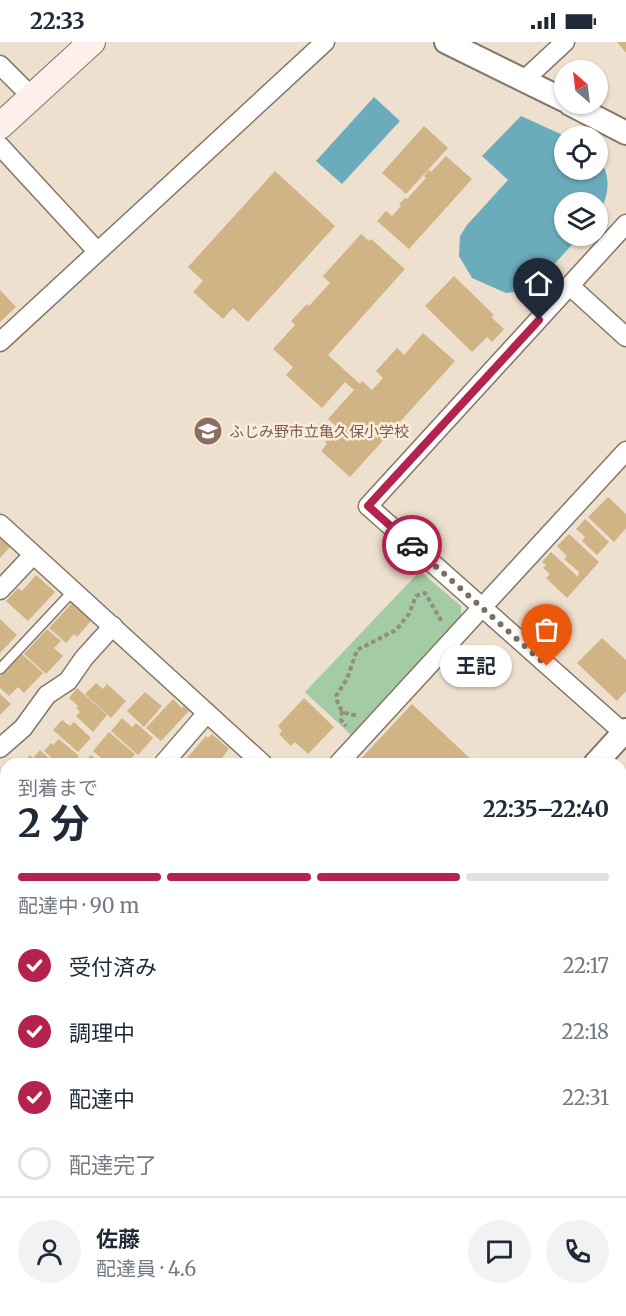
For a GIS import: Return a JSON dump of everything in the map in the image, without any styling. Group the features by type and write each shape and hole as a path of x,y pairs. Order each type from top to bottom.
{"main road":[{"path":"0,126 92,42"}],"street":[{"path":"0,342 325,42"},
{"path":"446,42 554,95"},
{"path":"524,80 565,42"},
{"path":"0,65 31,96"},
{"path":"589,114 626,133"},
{"path":"0,146 97,251"},
{"path":"601,758 625,733 368,506 626,224"},
{"path":"570,286 615,320 626,337"},
{"path":"344,758 626,451"},
{"path":"0,524 256,758"},
{"path":"0,590 33,555"},
{"path":"0,748 22,728 47,695 68,681 84,658 113,626"},
{"path":"168,758 207,713"}],"lane":[{"path":"0,669 73,591"}],"path":[{"path":"364,715 353,715 342,711 338,706 336,696 347,679 357,650 396,630 409,614 416,596 421,593 425,593 444,627 449,620"}],"green space":[{"path":"420,571 461,606 461,616 352,736 305,692"}],"water":[{"path":"374,97 400,121 342,184 316,161"},
{"path":"521,116 554,131 554,180 607,180 606,192 554,192 554,246 571,246 538,282 523,291 506,293 472,278 459,256 460,236 467,225 508,180 482,156"}],"building":[{"path":"617,42 626,42 626,53"},
{"path":"424,126 448,148 406,194 382,173"},
{"path":"446,156 472,179 409,249 377,221 386,211 392,216 401,206 399,204 405,198 407,199 426,178 424,176 429,170 431,172"},
{"path":"275,171 335,226 248,322 233,308 223,319 193,292 203,281 188,267"},
{"path":"361,234 369,241 371,239 405,269 328,355 360,384 362,381 372,390 383,378 376,371 397,348 404,355 423,333 455,361 350,477 321,451 327,444 325,442 338,428 328,419 354,390 345,382 322,408 286,375 293,367 273,349 295,325 291,321 307,304 309,306 330,283 323,276"},
{"path":"454,276 494,315 491,317 504,329 492,342 487,337 472,352 425,306"},
{"path":"0,290 16,307 0,322"},
{"path":"608,497 626,514 626,528 614,542 588,517"},
{"path":"585,519 609,542 597,555 582,541 585,537 576,529"},
{"path":"569,534 599,562 567,598 546,578 550,574 543,568 546,565 542,562 551,552 578,577 579,572 564,559 567,556 557,546"},
{"path":"0,538 10,547 0,558"},
{"path":"36,575 55,592 28,621 6,601 18,588 22,591"},
{"path":"72,603 91,621 77,637 74,634 66,643 49,628"},
{"path":"0,619 17,635 0,653"},
{"path":"47,629 61,641 54,648 63,656 46,674 24,654"},
{"path":"602,638 626,660 626,691 617,701 577,663"},
{"path":"22,654 43,673 24,693 18,687 9,696 0,688 0,677"},
{"path":"96,683 103,689 107,684 126,701 111,718 85,694"},
{"path":"77,688 107,715 93,732 76,716 80,712 76,708 78,706 69,698"},
{"path":"145,692 162,706 144,727 127,711"},
{"path":"0,694 11,704 0,715"},
{"path":"304,698 334,727 308,754 295,742 291,746 279,734 282,731 278,726"},
{"path":"173,699 189,711 161,741 146,728"},
{"path":"412,704 470,758 362,758"},
{"path":"122,718 132,727 136,723 153,738 138,755 111,731"},
{"path":"62,720 70,726 74,722 91,738 78,752 53,730"},
{"path":"109,732 135,754 131,758 101,758 93,751"},
{"path":"212,734 229,749 222,758 187,758 206,736 208,738"},
{"path":"59,739 79,756 77,758 52,758 44,751 51,743 53,745"},
{"path":"40,750 49,758 33,758"}],"way so far":[{"path":"412,545 547,666"}],"place":[{"name":"ふじみ野市立亀久保小学校","path":"208,431"},
{"name":"王記","path":"547,666"}],"route":[{"path":"412,545 368,506 539,320"}]}
